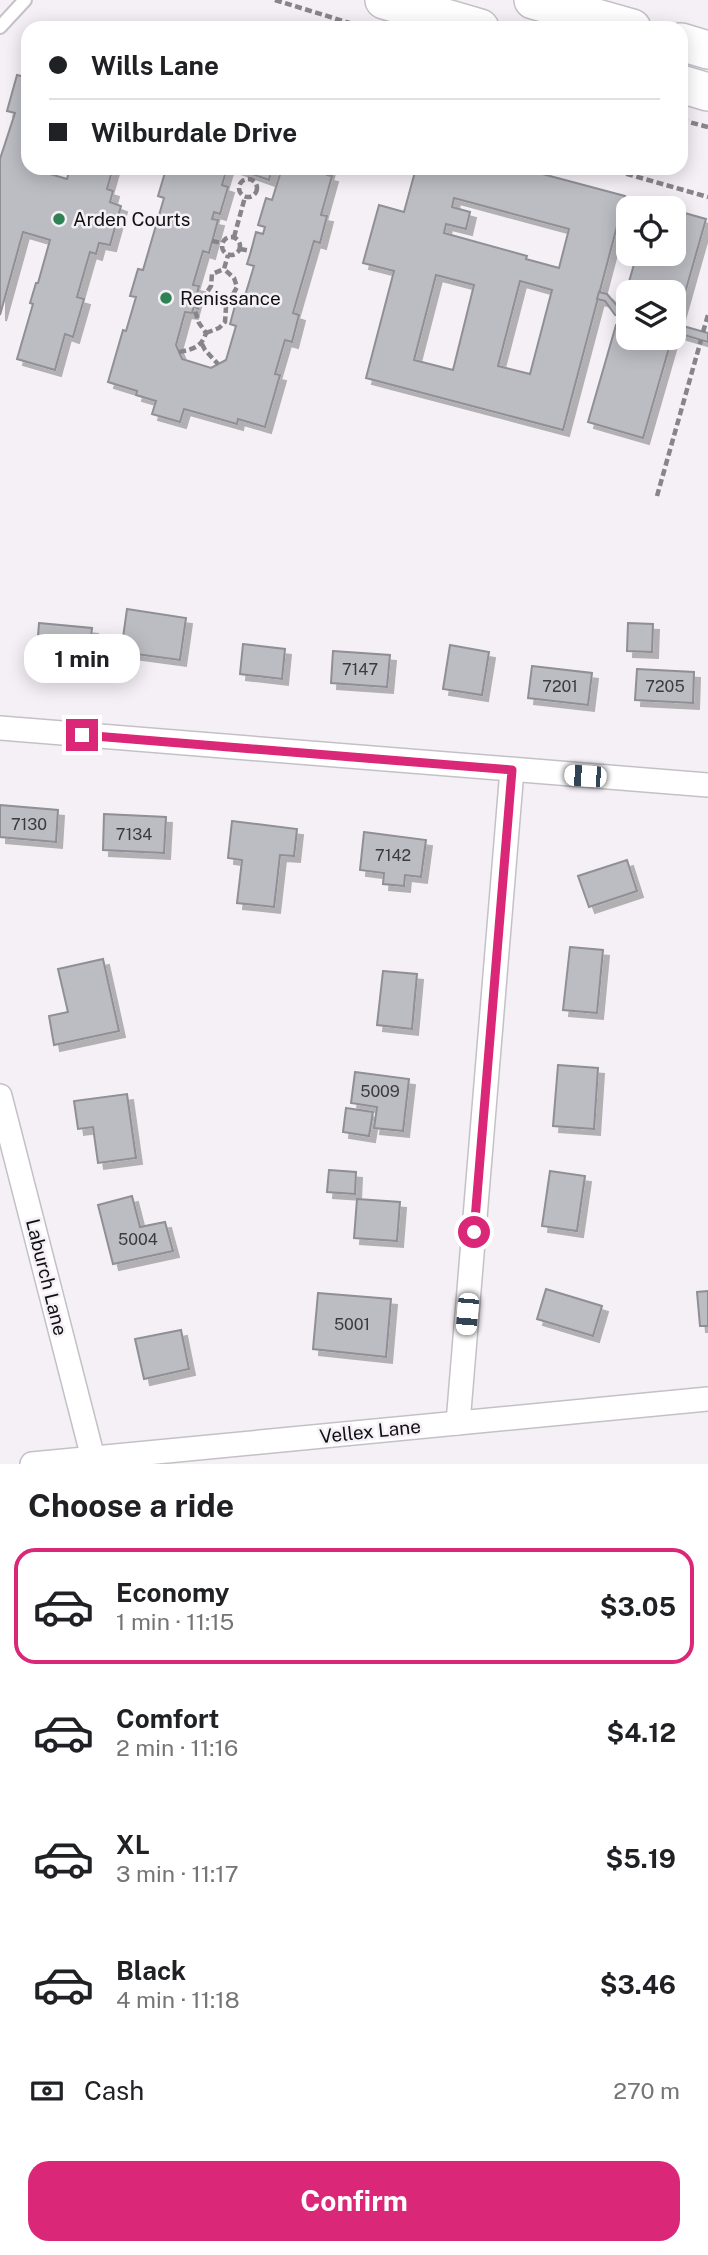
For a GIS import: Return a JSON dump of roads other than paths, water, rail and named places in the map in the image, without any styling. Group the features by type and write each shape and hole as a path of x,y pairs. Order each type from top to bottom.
{"main road":[{"path":"533,0 607,21"},
{"path":"405,10 451,21"},
{"path":"688,44 708,50"},
{"path":"688,86 708,92"}],"street":[{"path":"0,729 708,785"},
{"path":"458,1423 512,770"},
{"name":"Laburch Lane","path":"0,1096 93,1458"},
{"name":"Vellex Lane","path":"32,1464 708,1399"}],"lane":[{"path":"0,27 22,0"}],"place":[{"name":"Arden Courts","path":"59,219"},
{"name":"Renissance","path":"166,298"}]}
